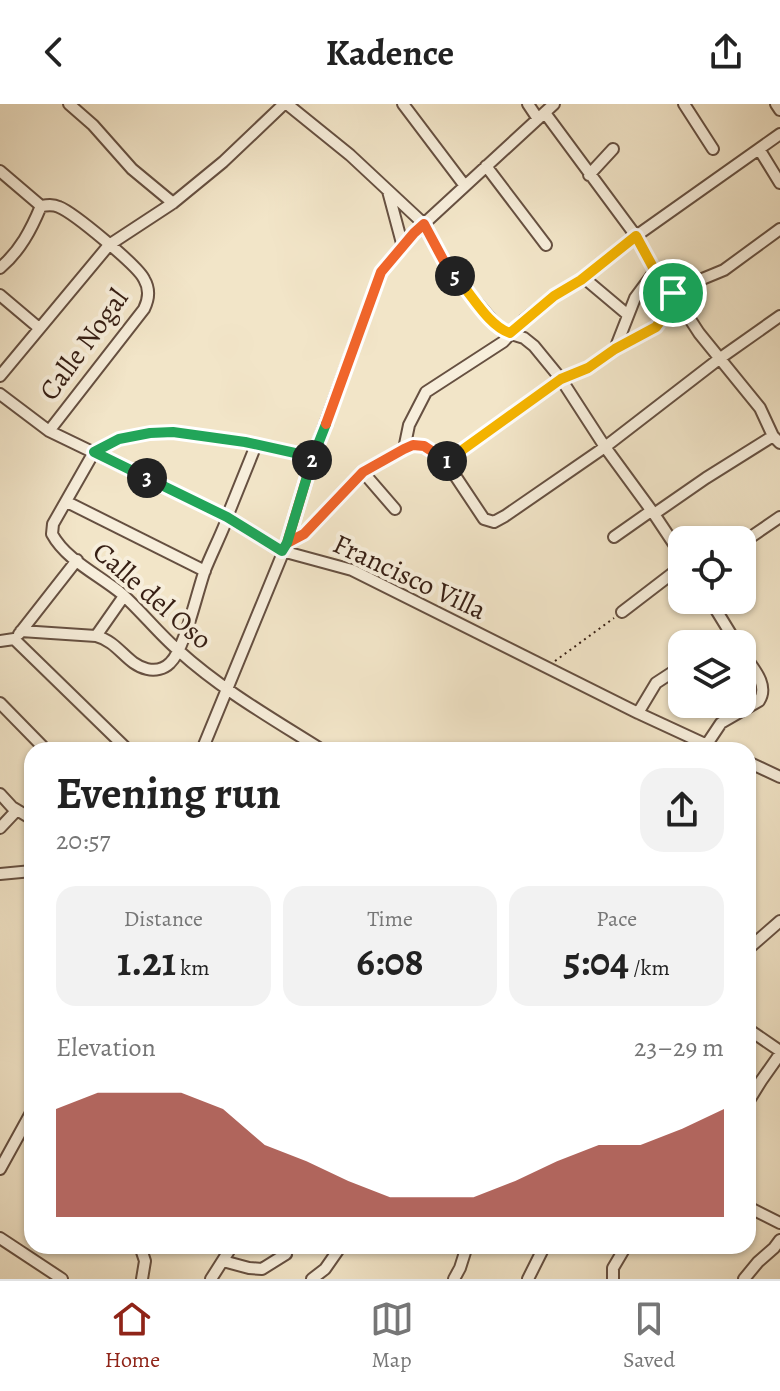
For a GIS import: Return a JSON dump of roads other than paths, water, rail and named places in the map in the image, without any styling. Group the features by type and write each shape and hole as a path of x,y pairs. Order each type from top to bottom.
{"street":[{"path":"69,104 93,125 132,169 173,203"},
{"path":"0,376 109,245 173,203 285,104 350,155 424,224 447,267 495,324 534,346 561,379 668,536"},
{"path":"403,104 465,186"},
{"path":"528,104 541,116 636,236 655,271 719,359 760,408 777,439 706,478 614,537"},
{"path":"205,742 284,547 313,457 381,272 424,224 554,104"},
{"path":"684,104 713,149"},
{"path":"776,104 780,110"},
{"path":"404,449 409,425 426,392 503,342 554,296 584,278 636,236 780,134"},
{"path":"589,175 613,149"},
{"path":"759,149 780,183"},
{"path":"486,166 546,245"},
{"path":"0,171 41,206 61,207 109,245"},
{"path":"388,189 403,247"},
{"path":"0,268 29,234 41,206"},
{"path":"446,462 561,379 588,368 656,327 673,293 724,270 780,229"},
{"name":"Calle Nogal","path":"49,431 148,301 146,283 137,270 109,245"},
{"path":"615,349 635,298 655,271"},
{"path":"584,278 628,315"},
{"path":"0,295 39,328"},
{"path":"284,547 304,534 363,472 413,445 424,446 446,462 484,519 494,522 605,447 780,316"},
{"name":"Francisco Villa","path":"0,394 49,431 284,547 352,570 693,742"},
{"path":"205,571 67,502 94,452 119,439 173,432 313,457"},
{"path":"0,641 18,635 96,636 107,639 142,668 161,669 170,663 178,651 205,571 256,445"},
{"path":"363,472 395,509"},
{"name":"Calle del Oso","path":"67,502 53,524 52,534 59,544 124,596 178,651 227,689 310,742"},
{"path":"756,533 780,517"},
{"path":"18,635 77,560"},
{"path":"622,612 668,577"},
{"path":"96,636 124,596"},
{"path":"18,635 120,742"},
{"path":"756,674 764,687 763,697 756,703"},
{"path":"638,713 656,683 668,675"},
{"path":"0,703 38,742"},
{"path":"708,742 721,723 730,718"},
{"path":"756,766 780,777"},
{"path":"0,794 10,808 0,828"},
{"path":"0,874 24,872"},
{"path":"756,942 780,921"},
{"path":"756,1035 780,1053 756,1089"},
{"path":"0,1169 24,1126"},
{"path":"756,1211 780,1223"},
{"path":"0,1238 24,1254"},
{"path":"744,1279 780,1240"},
{"path":"24,1254 62,1279"},
{"path":"142,1279 145,1261 143,1254"},
{"path":"211,1279 227,1254"},
{"path":"223,1261 262,1269 286,1254"},
{"path":"312,1279 325,1269 335,1254"},
{"path":"454,1279 464,1254"},
{"path":"528,1279 538,1254"},
{"path":"613,1279 613,1268 621,1254"}]}
